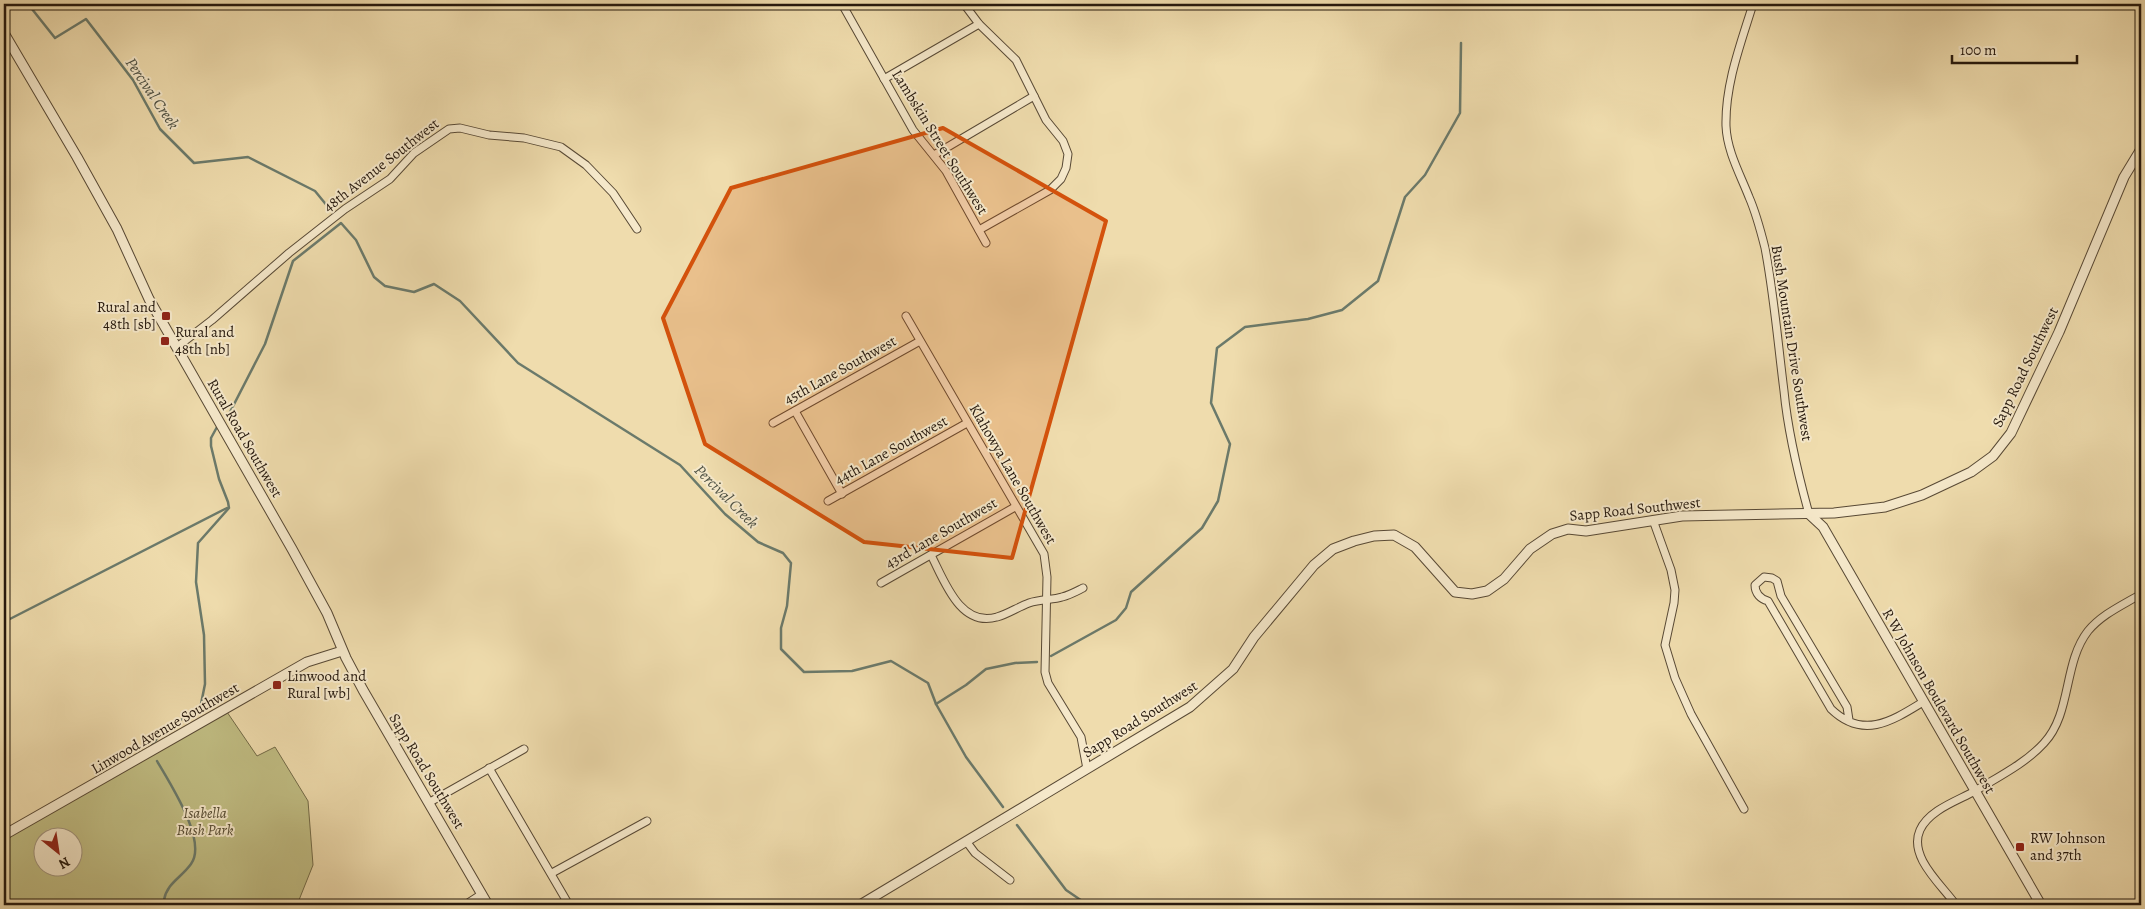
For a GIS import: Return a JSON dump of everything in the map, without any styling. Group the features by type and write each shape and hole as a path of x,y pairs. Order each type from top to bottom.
{"street":[{"name":"Lambskin Street Southwest","path":"842,4 913,130 946,171 986,243"},
{"path":"964,4 980,24 1016,60 1046,120 1063,141 1068,154 1066,168 1061,179 1050,190 979,230"},
{"name":"Bush Mountain Drive Southwest","path":"1753,4 1728,94 1726,127 1730,148 1750,198 1764,246 1784,393 1798,474 1808,514"},
{"path":"884,79 980,24"},
{"name":"Rural Road Southwest","path":"4,32 108,211 148,299 292,549 327,613 342,651"},
{"path":"934,155 1034,96"},
{"name":"48th Avenue Southwest","path":"177,347 212,320 289,253 345,209 390,178 414,153 449,129 460,128 490,135 524,138 561,147 586,165 613,193 637,229"},
{"name":"Sapp Road Southwest","path":"860,905 1190,707 1233,669 1254,638 1308,572 1333,550 1374,536 1394,535 1415,547 1455,592 1472,594 1487,591 1504,579 1530,549 1552,534 1568,529 1586,531 1682,516 1834,513 1885,507 1922,495 1971,472 1993,456 2011,432 2059,332 2124,177 2141,149"},
{"name":"Klahowya Lane Southwest","path":"906,316 1015,507 1044,554 1047,577 1044,654 1046,678 1081,737 1087,769"},
{"name":"45th Lane Southwest","path":"773,423 920,341"},
{"path":"795,411 842,494"},
{"name":"44th Lane Southwest","path":"828,501 967,423"},
{"name":"43rd Lane Southwest","path":"881,583 1015,507"},
{"name":"R W Johnson Boulevard Southwest","path":"1808,514 1823,527 2041,905"},
{"path":"1653,520 1671,570 1675,590 1665,645 1675,678 1709,749 1744,809"},
{"path":"931,555 956,602 967,613 980,619 996,618 1027,604 1045,598 1061,598 1083,588"},
{"path":"1849,720 1847,708 1781,596 1777,581 1764,577 1756,585 1757,594 1768,602 1831,709 1837,715 1849,720 1864,725 1879,726 1923,702"},
{"path":"1956,905 1921,858 1917,848 1920,830 1929,818 2031,755 2047,740 2059,717 2076,657 2087,633 2101,618 2141,594"},
{"name":"Sapp Road Southwest","path":"342,651 488,905"},
{"name":"Linwood Avenue Southwest","path":"4,835 307,662 342,651"},
{"path":"430,802 524,749"},
{"path":"489,768 569,905"},
{"path":"552,873 647,822"},
{"path":"966,841 975,853 1010,880"},
{"path":"465,905 482,894"}],"highlighted area":[{"path":"943,128 1106,221 1012,558 864,542 705,444 663,318 731,188"}],"green space":[{"name":"Isabella Bush Park","path":"227,712 257,756 275,747 308,801 313,865 297,905 4,905 4,840"}],"waterway":[{"name":"Percival Creek","path":"28,4 55,38 86,19 133,80 160,129 194,163 248,157 315,191 333,213"},
{"path":"1051,656 1116,620 1126,608 1131,592 1202,528 1218,501 1230,444 1211,403 1217,348 1245,327 1308,319 1342,310 1378,281 1405,197 1425,175 1460,113 1461,43"},
{"name":"Percival Creek","path":"229,414 265,344 293,261 341,223 356,240 374,277 385,286 414,292 434,284 460,301 518,363 680,465 725,514 758,542 783,553 791,563 787,606 781,628 781,649 804,672 852,671 891,661 928,683 936,704 966,757 1003,807"},
{"path":"151,747 163,730 200,709 205,684 204,635 196,582 198,543 229,508 219,479 211,446 211,438 217,427"},
{"path":"4,622 227,508"},
{"path":"936,704 966,685 986,669 1015,663 1037,662"},
{"path":"157,761 178,797 195,841 195,854 191,864 168,889 164,900 169,905"},
{"name":"Percival Creek","path":"1017,825 1066,890 1088,905"}],"place":[{"name":"Rural and 48th [sb]","path":"166,316"},
{"name":"Rural and 48th [nb]","path":"165,341"},
{"name":"Linwood and Rural [wb]","path":"277,685"},
{"name":"RW Johnson and 37th","path":"2020,847"}]}
